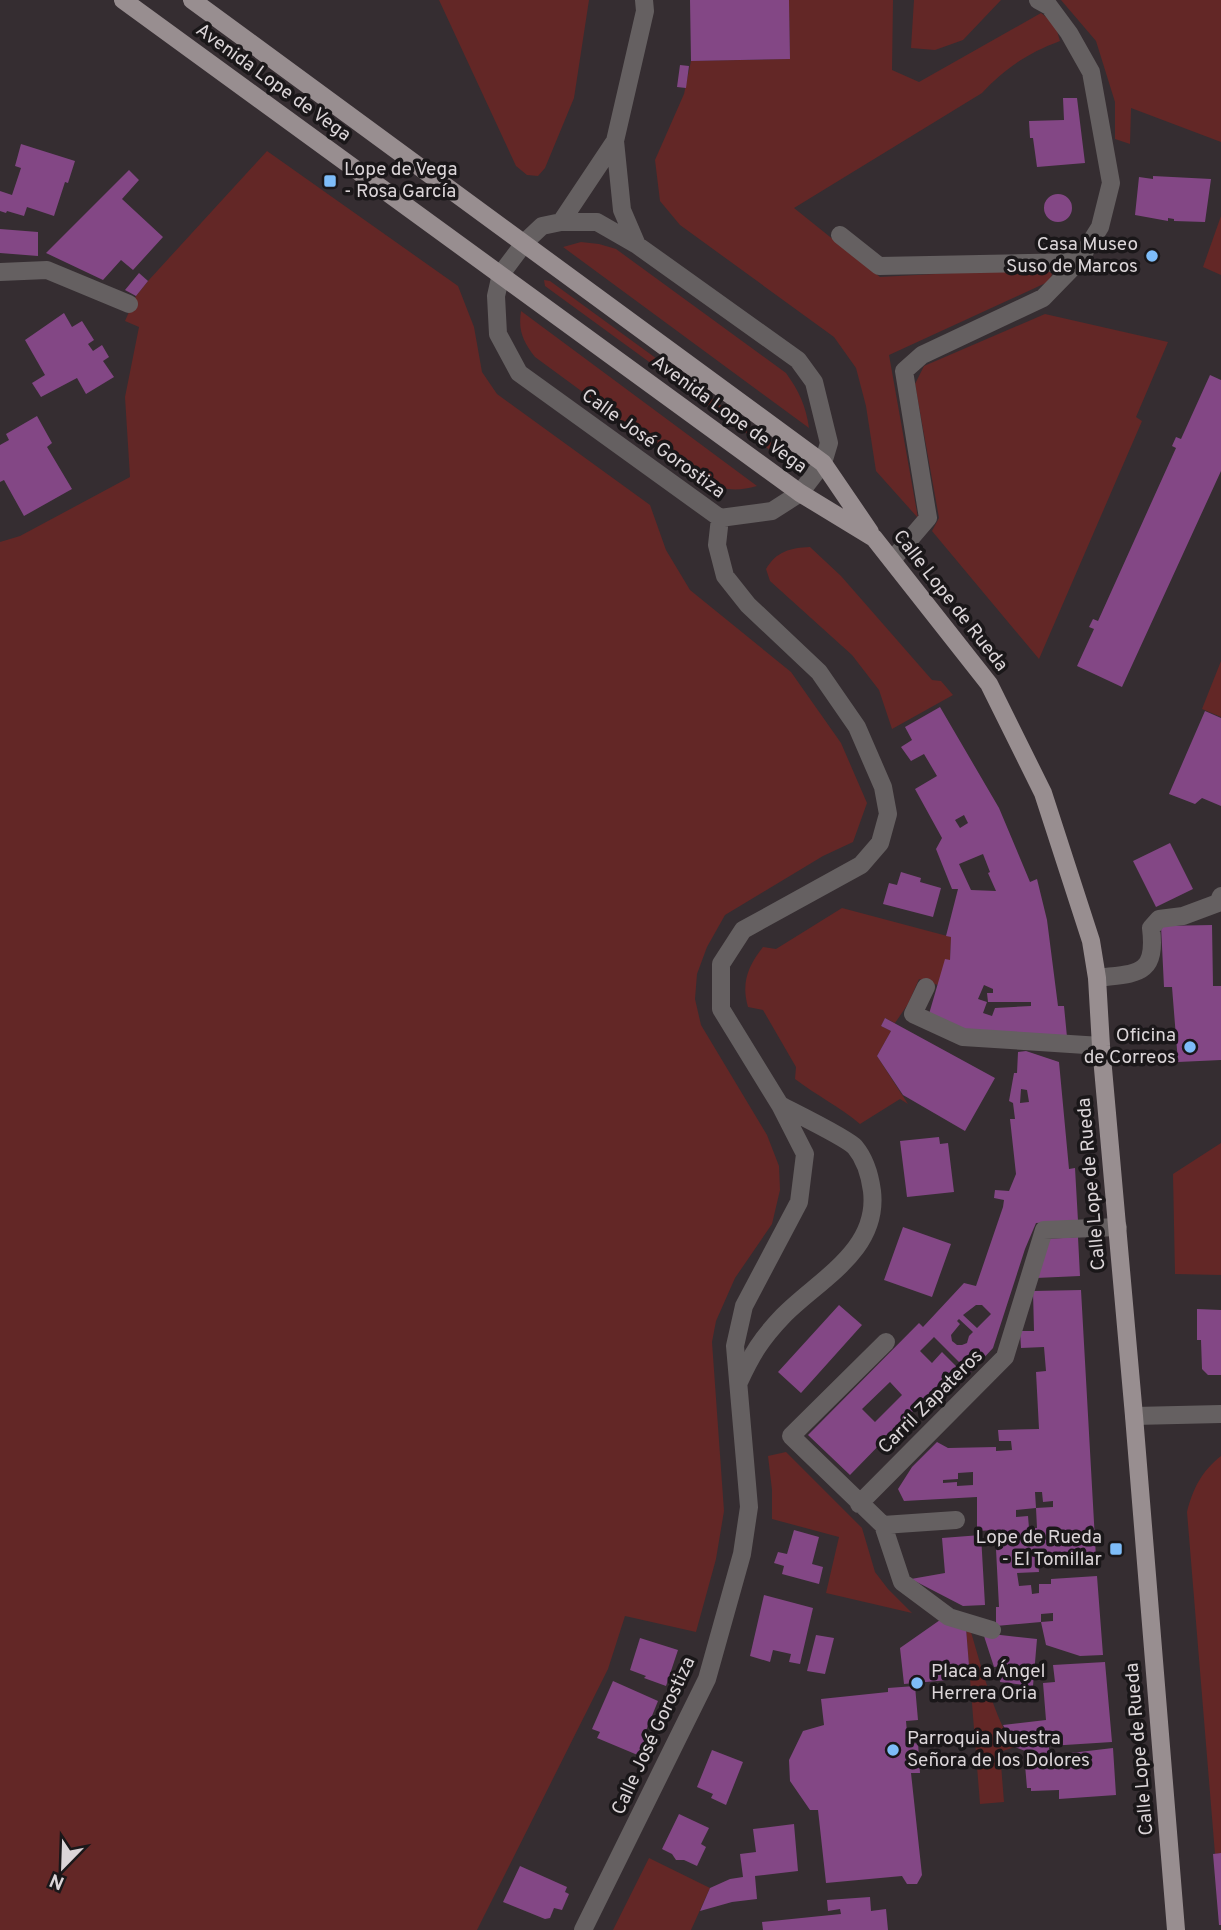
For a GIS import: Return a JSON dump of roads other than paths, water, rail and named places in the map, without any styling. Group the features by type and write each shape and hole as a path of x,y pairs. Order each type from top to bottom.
{"main road":[{"name":"Avenida Lope de Vega","path":"123,0 800,493"},
{"name":"Avenida Lope de Vega","path":"192,0 823,463 874,538"},
{"name":"Calle Lope de Rueda","path":"800,493 874,538 989,684 1043,793 1091,940 1097,978 1135,1416 1176,1930"}],"street":[{"path":"637,245 622,210 615,141 645,11 644,0"},
{"path":"892,559 928,518 904,370 922,355 1043,298 1078,262 1100,227 1111,183 1091,72 1049,6 1038,0"},
{"path":"561,222 615,141"},
{"path":"502,274 525,242 542,226 561,222 597,222 637,245 798,360 814,382 829,443 823,463"},
{"path":"840,235 879,266 1078,262"},
{"path":"0,272 47,270 129,304"},
{"name":"Calle José Gorostiza","path":"502,274 496,296 498,334 519,373 720,518 717,545 725,576 748,606 819,672 857,727 883,788 888,814 880,843 861,865 743,930 721,964 721,1009 780,1105 805,1154 799,1202 744,1306 735,1346 749,1507 742,1554 707,1679 583,1930"},
{"name":"Avenida Lope de Vega","path":"800,493 823,463"},
{"path":"720,518 772,511 800,493"},
{"path":"1097,978 1139,973 1149,962 1153,944 1151,928 1159,919 1183,916 1218,903 1221,896"},
{"path":"926,987 913,1014 963,1037 1101,1046"},
{"name":"Calle José Gorostiza","path":"737,1386 755,1348 769,1332 784,1315 849,1258 865,1234 873,1204 870,1176 854,1146 780,1105"},
{"name":"Carril Zapateros","path":"859,1504 1005,1357 1044,1230 1118,1227"},
{"path":"886,1342 791,1436 883,1525 902,1582 949,1617 992,1630"},
{"path":"1135,1416 1221,1414"},
{"path":"883,1525 956,1520"}],"place":[{"name":"Lope de Vega - Rosa García","path":"330,181"},
{"name":"Casa Museo Suso de Marcos","path":"1152,256"},
{"name":"Oficina de Correos","path":"1190,1047"},
{"name":"Lope de Rueda - El Tomillar","path":"1116,1549"},
{"name":"Placa a Ángel Herrera Oria","path":"917,1683"},
{"name":"Parroquia Nuestra Señora de los Dolores","path":"893,1750"}]}
